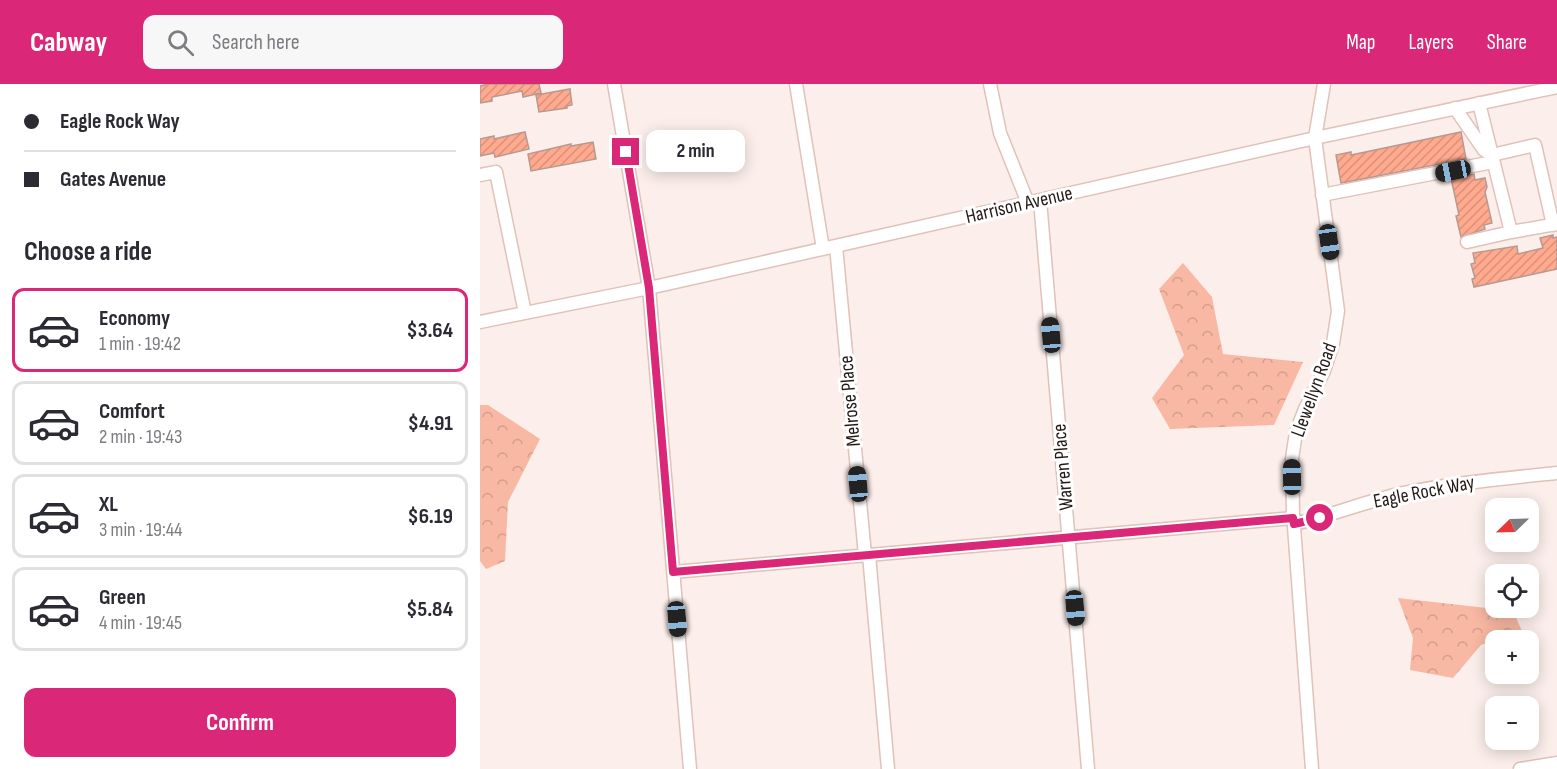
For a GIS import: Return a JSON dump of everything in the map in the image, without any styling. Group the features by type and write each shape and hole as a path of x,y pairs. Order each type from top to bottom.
{"street":[{"path":"614,84 649,288 690,769"},
{"name":"Melrose Place","path":"796,84 829,248 867,555 888,769"},
{"name":"Warren Place","path":"990,84 1000,133 1034,202 1068,537 1088,769"},
{"name":"Llewellyn Road","path":"1312,769 1293,521 1292,459 1296,432 1324,371 1333,343 1338,311 1315,138 1324,84"},
{"name":"Harrison Avenue","path":"480,322 649,288 1315,138 1557,87"},
{"path":"1479,103 1511,232"},
{"path":"1455,108 1484,150 1493,158"},
{"path":"1323,195 1493,158 1535,145 1555,225 1467,242"},
{"path":"480,175 496,172 525,313"},
{"name":"Eagle Rock Way","path":"673,572 1068,537 1320,518 1413,491 1557,473"},
{"path":"1520,769 1557,763"}],"green space":[{"path":"1183,263 1212,297 1223,354 1303,362 1274,425 1170,429 1152,398 1184,355 1159,289"},
{"path":"480,405 488,405 540,439 508,502 505,561 486,569 480,561"},
{"path":"1398,598 1485,608 1485,618 1516,618 1522,630 1485,630 1485,644 1481,645 1453,678 1410,670 1413,638"}],"building":[{"path":"539,84 541,93 523,97 522,91 492,97 492,101 480,103 480,86"},
{"path":"570,89 572,105 567,108 539,112 536,95"},
{"path":"525,132 529,149 495,157 494,153 480,156 480,139 494,136 494,139"},
{"path":"1461,132 1466,159 1341,183 1336,155 1351,152 1351,155"},
{"path":"593,142 596,159 531,171 528,154 571,144 571,146"},
{"path":"1474,174 1475,180 1485,178 1487,187 1485,192 1492,223 1484,225 1485,229 1461,237 1451,178"},
{"path":"1553,235 1553,238 1557,237 1557,269 1474,287 1472,279 1475,278 1471,264 1475,263 1473,253 1517,246 1518,254 1543,248 1540,238"}],"route":[{"path":"626,152 649,288 673,572 1293,518 1294,524 1320,518"}]}
